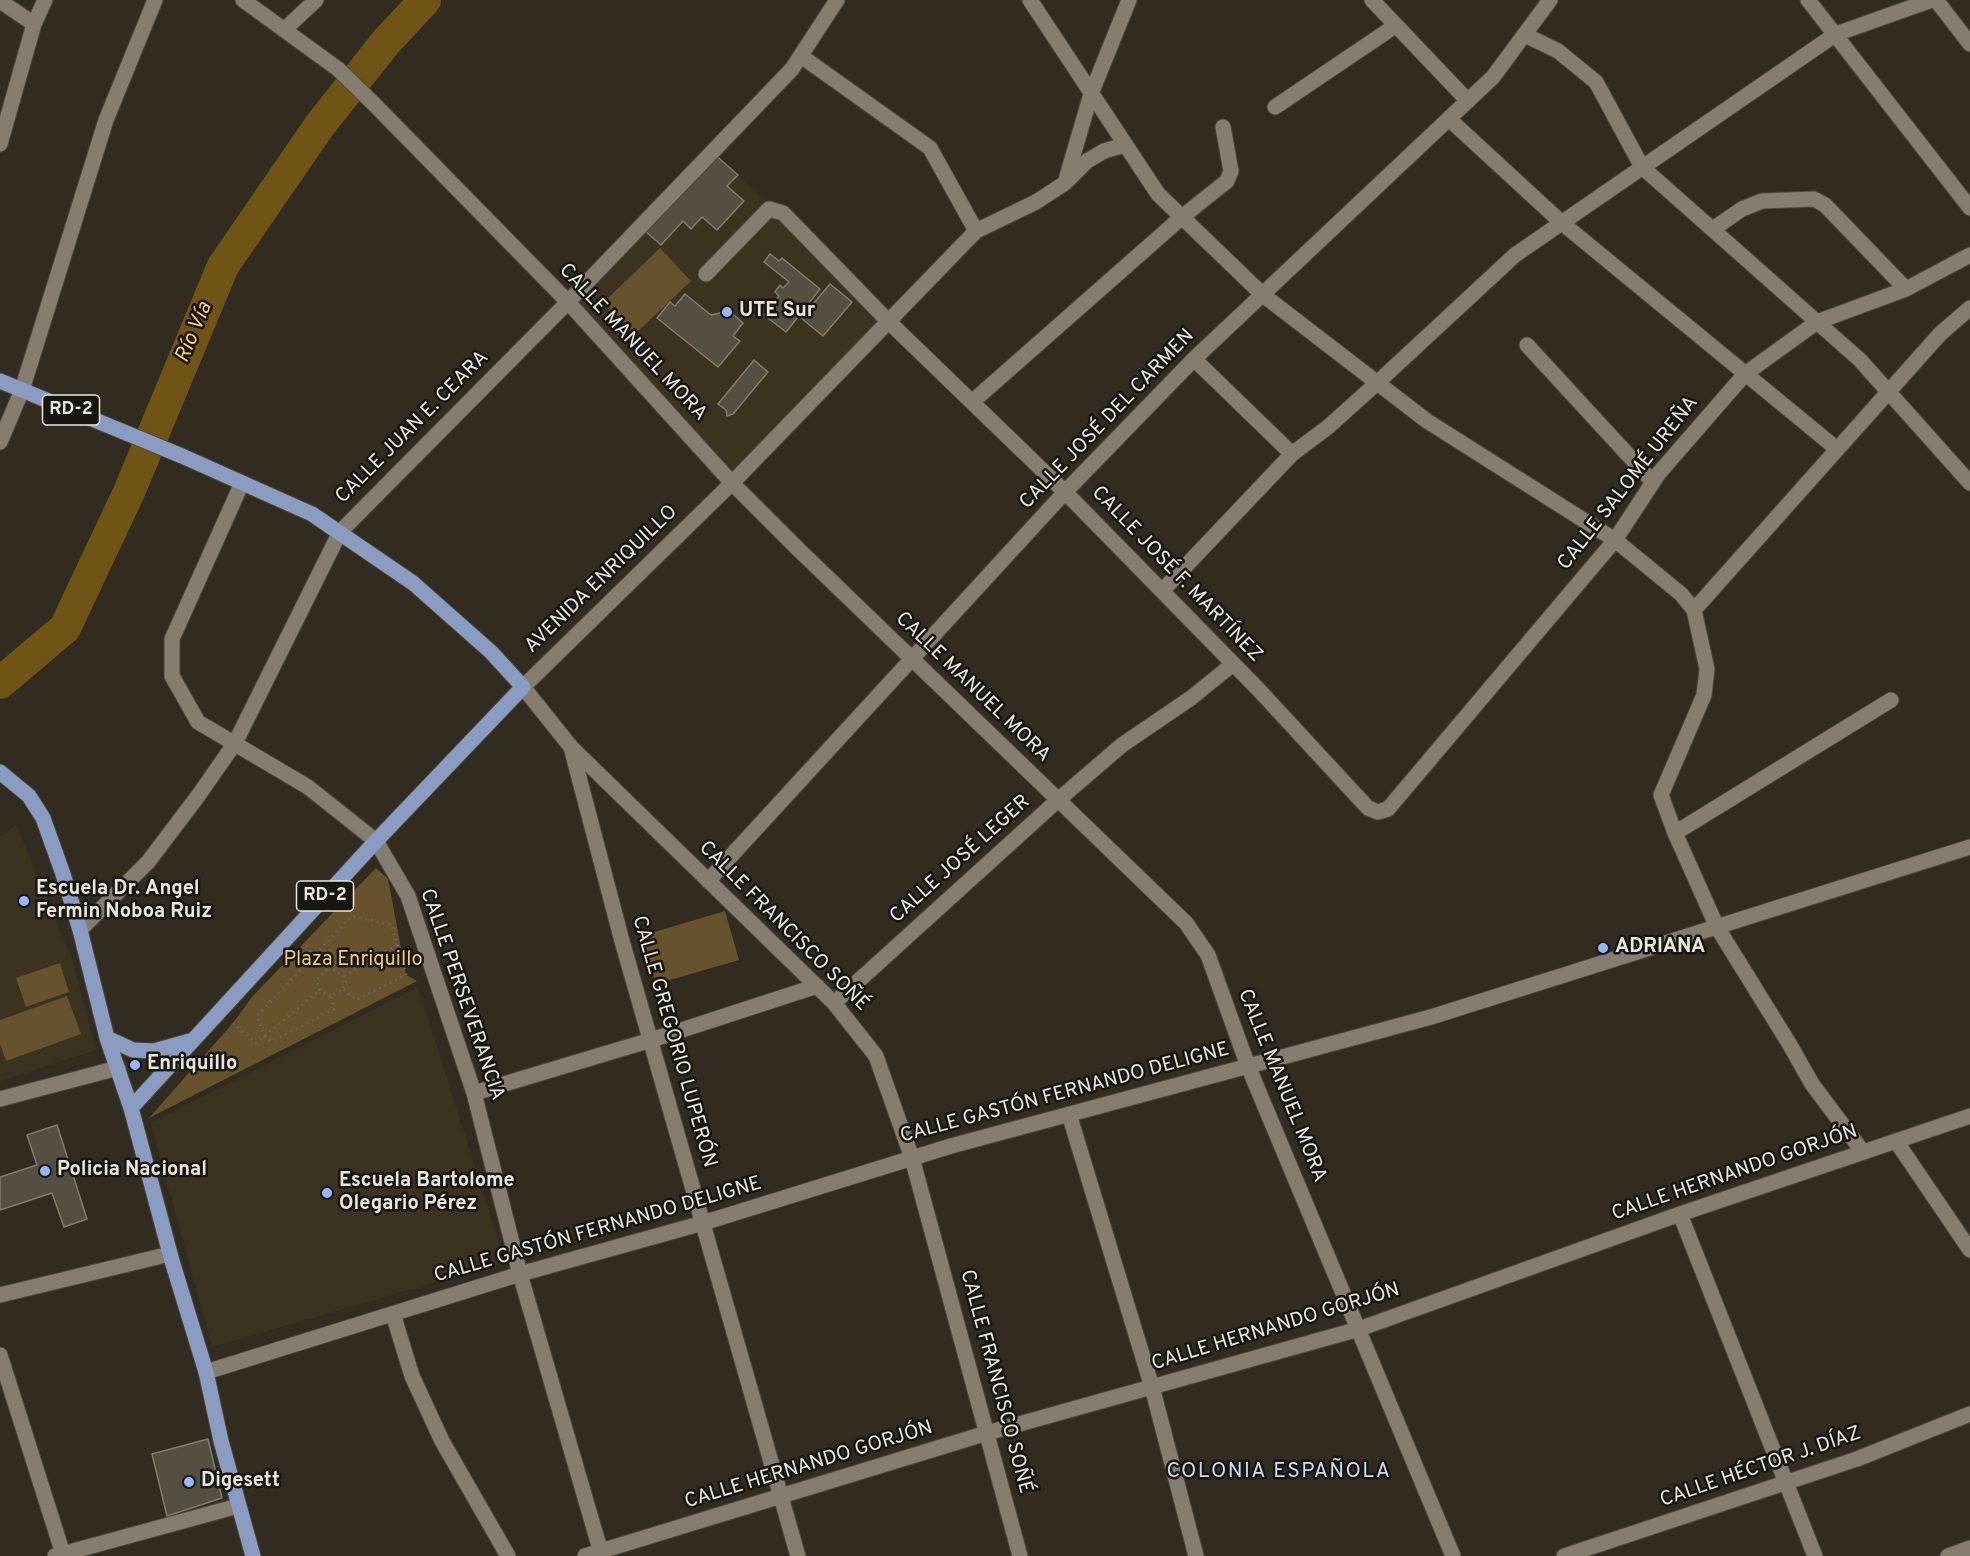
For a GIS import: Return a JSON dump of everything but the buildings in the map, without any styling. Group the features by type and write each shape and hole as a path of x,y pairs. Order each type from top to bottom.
{"main road":[{"name":"RD-2","path":"0,381 182,456 312,514 413,583 491,652 523,687"},
{"name":"AVENIDA ENRIQUILLO","path":"131,1108 376,841 523,687"},
{"path":"0,772 29,796 43,818 63,874 80,930 107,1038 131,1108 170,1254 206,1372 221,1441 253,1556"},
{"name":"RD-2","path":"107,1038 133,1050 154,1051 172,1048 193,1040"}],"street":[{"path":"0,144 34,24 45,0"},
{"path":"0,441 22,390 106,120 155,0"},
{"name":"CALLE MANUEL MORA","path":"243,0 338,69 373,103 568,303 732,483 1186,923 1208,955 1248,1066 1453,1556"},
{"path":"285,29 316,0"},
{"name":"CALLE JUAN E. CEARA","path":"80,930 148,861 235,743 340,532 568,303 792,69 837,0"},
{"path":"1030,0 1158,194 1263,295 1427,421 1615,540 1681,594 1694,610 1707,669 1704,695 1661,795 1675,833 1717,927 1812,1084 1863,1152"},
{"path":"1065,183 1091,94 1129,0"},
{"path":"1372,0 1468,101"},
{"name":"CALLE JOSÉ DEL CARMEN","path":"708,881 1065,492 1194,359 1493,77 1550,0"},
{"path":"1808,0 1970,208"},
{"path":"1162,591 1292,454 1328,427 1515,255 1836,34 1934,0 1970,44"},
{"path":"0,1 34,24"},
{"path":"1275,107 1395,26"},
{"path":"1525,35 1558,51 1596,82 1642,167 1860,360 1970,483"},
{"path":"801,56 930,148 976,231"},
{"path":"1449,119 1562,223 1837,449"},
{"path":"972,402 1227,180 1232,171 1223,127"},
{"name":"AVENIDA ENRIQUILLO","path":"523,687 732,483 976,231 1035,202 1065,183 1088,161 1104,151 1125,145"},
{"path":"1713,229 1742,209 1762,201 1814,199 1825,205 1906,289"},
{"name":"CALLE JOSÉ F. MARTÍNEZ","path":"706,274 769,209 783,213 888,321 1065,492 1233,664 1368,808 1378,812"},
{"name":"CALLE SALOMÉ UREÑA","path":"1378,812 1388,809 1615,540 1659,473 1745,374 1817,322 1906,289 1970,255"},
{"path":"1694,610 1940,334 1970,308"},
{"path":"1527,345 1653,482"},
{"path":"1194,359 1292,454"},
{"name":"CALLE PERSEVERANCIA","path":"242,483 172,639 172,676 198,722 308,787 376,841 408,896 474,1093 520,1274 601,1554"},
{"name":"CALLE JOSÉ LEGER","path":"834,1003 1122,745 1191,698 1233,664"},
{"name":"CALLE FRANCISCO SOÑÉ","path":"523,687 571,747 834,1003 876,1056 912,1158 1020,1556"},
{"path":"1675,833 1892,700"},
{"name":"CALLE GREGORIO LUPERÓN","path":"571,747 619,930 798,1556"},
{"name":"CALLE GASTÓN FERNANDO DELIGNE","path":"206,1372 520,1274 703,1223 912,1158 1431,1017 1970,847"},
{"path":"474,1093 651,1040 817,986"},
{"path":"0,1100 118,1068"},
{"path":"1069,1114 1152,1387 1196,1556"},
{"name":"CALLE HERNANDO GORJÓN","path":"585,1556 601,1554 987,1433 1359,1329 1680,1214 1970,1116"},
{"path":"1896,1141 1970,1250"},
{"path":"1680,1214 1815,1556"},
{"path":"0,1295 170,1254"},
{"path":"393,1314 412,1376 442,1441 508,1556"},
{"path":"0,1355 59,1555 238,1506"},
{"name":"CALLE HÉCTOR J. DÍAZ","path":"1564,1556 1857,1459 1970,1414"},
{"path":"1948,1556 1970,1548"}],"path":[{"path":"331,997 343,989 346,981 344,976 334,970 327,970 317,979 320,990 331,997 334,1009 272,1041 265,1037 257,1016 352,916 392,925 406,975 356,1000 343,989"},
{"path":"344,976 397,945"},
{"path":"306,946 327,970"},
{"path":"233,1023 256,1043 320,990"}],"shaded area":[{"name":"UTE Sur","path":"713,151 888,321 732,483 568,302"},
{"name":"Escuela Dr. Angel Fermin Noboa Ruiz","path":"16,825 74,965 96,1050 0,1081 0,837"},
{"name":"Escuela Bartolome Olegario Pérez","path":"418,987 505,1262 212,1347 151,1123"}],"green space":[{"path":"660,248 691,281 635,334 604,302"},
{"name":"Plaza Enriquillo","path":"376,868 388,879 406,975 417,981 149,1118 233,1023 252,997"},
{"path":"725,911 739,960 656,984 641,936"},
{"path":"60,963 69,992 26,1007 16,978"},
{"path":"67,996 81,1034 6,1061 0,1044 0,1020"}],"waterway":[{"name":"Río Vía","path":"0,683 65,628 129,492 223,266 320,125 386,42 425,0"}],"place":[{"name":"UTE Sur","path":"727,312"},
{"name":"Escuela Dr. Angel Fermin Noboa Ruiz","path":"24,901"},
{"name":"ADRIANA","path":"1603,948"},
{"name":"Enriquillo","path":"135,1065"},
{"name":"Policia Nacional","path":"45,1171"},
{"name":"Escuela Bartolome Olegario Pérez","path":"327,1193"},
{"name":"Digesett","path":"189,1482"}],"district":[{"name":"COLONIA ESPAÑOLA","path":"1279,1473"}]}
